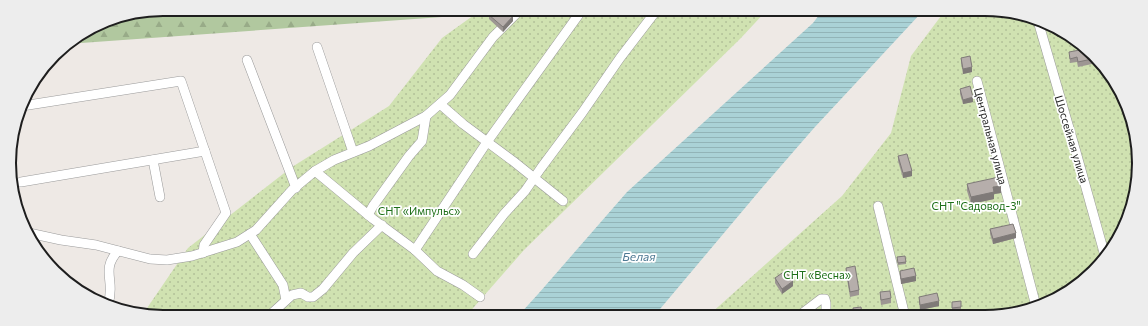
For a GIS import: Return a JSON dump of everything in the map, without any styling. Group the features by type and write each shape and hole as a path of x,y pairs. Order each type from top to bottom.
{"street":[{"path":"35,234 96,245 150,259 167,260 203,252 237,242 256,230 296,188 315,171 334,160 393,134 426,116 450,95 493,37 514,16"},
{"path":"415,250 486,142 578,16"},
{"path":"473,254 504,214 525,191 620,58 652,16"},
{"name":"Шоссейная улица","path":"1040,27 1103,250"},
{"path":"317,47 353,152"},
{"path":"247,60 296,188"},
{"path":"28,105 181,81 226,213 204,245 203,252"},
{"name":"Центральная улица","path":"977,81 1035,301"},
{"path":"440,104 486,142 513,161 563,201"},
{"path":"368,215 401,167 422,141 426,116"},
{"path":"21,182 205,151"},
{"path":"153,160 160,197"},
{"path":"315,171 368,215 415,250 437,271 463,285 480,297"},
{"path":"878,206 904,310"},
{"path":"275,310 292,295 301,293 308,297 314,297 323,289 353,253 382,225"},
{"path":"250,234 284,285 286,300"},
{"path":"110,300 111,284 108,272 113,256 118,251"},
{"path":"806,310 821,298 825,299 826,310"}],"green space":[{"path":"153,16 456,16 78,43 107,27 125,21"},
{"name":"СНТ «Импульс»","path":"473,16 761,16 740,39 524,250 471,310 146,309 188,248 292,167 389,106 442,38"},
{"name":"СНТ \"Садовод-3\"","path":"941,16 995,16 1023,21 1050,31 1082,52 1096,66 1107,81 1121,107 1131,144 1132,173 1127,201 1121,219 1107,245 1096,260 1082,274 1050,295 1023,305 1004,309 715,310 842,196 891,133 911,56"}],"water":[{"name":"Белая","path":"818,16 918,16 814,128 659,310 524,310 627,192 813,23"}],"building":[{"path":"490,16 513,16 503,27"},
{"path":"1079,50 1090,60 1078,62 1077,57 1070,59 1069,52"},
{"path":"970,56 972,67 963,69 961,58"},
{"path":"970,86 973,97 963,100 960,89"},
{"path":"907,154 912,171 903,173 898,156"},
{"path":"999,177 1001,186 993,187 994,192 971,197 967,184"},
{"path":"1013,224 1016,233 993,239 990,229"},
{"path":"905,256 906,262 898,263 897,257"},
{"path":"855,266 859,290 850,292 846,268"},
{"path":"914,268 916,276 901,279 900,271"},
{"path":"785,271 793,281 782,289 775,278"},
{"path":"890,291 891,298 881,300 880,292"},
{"path":"937,293 939,301 920,305 919,297"},
{"path":"961,301 961,307 952,308 952,302"},
{"path":"861,307 861,310 853,310 853,308"}],"park label":[{"name":"СНТ «Весна»","path":"817,274"}]}
